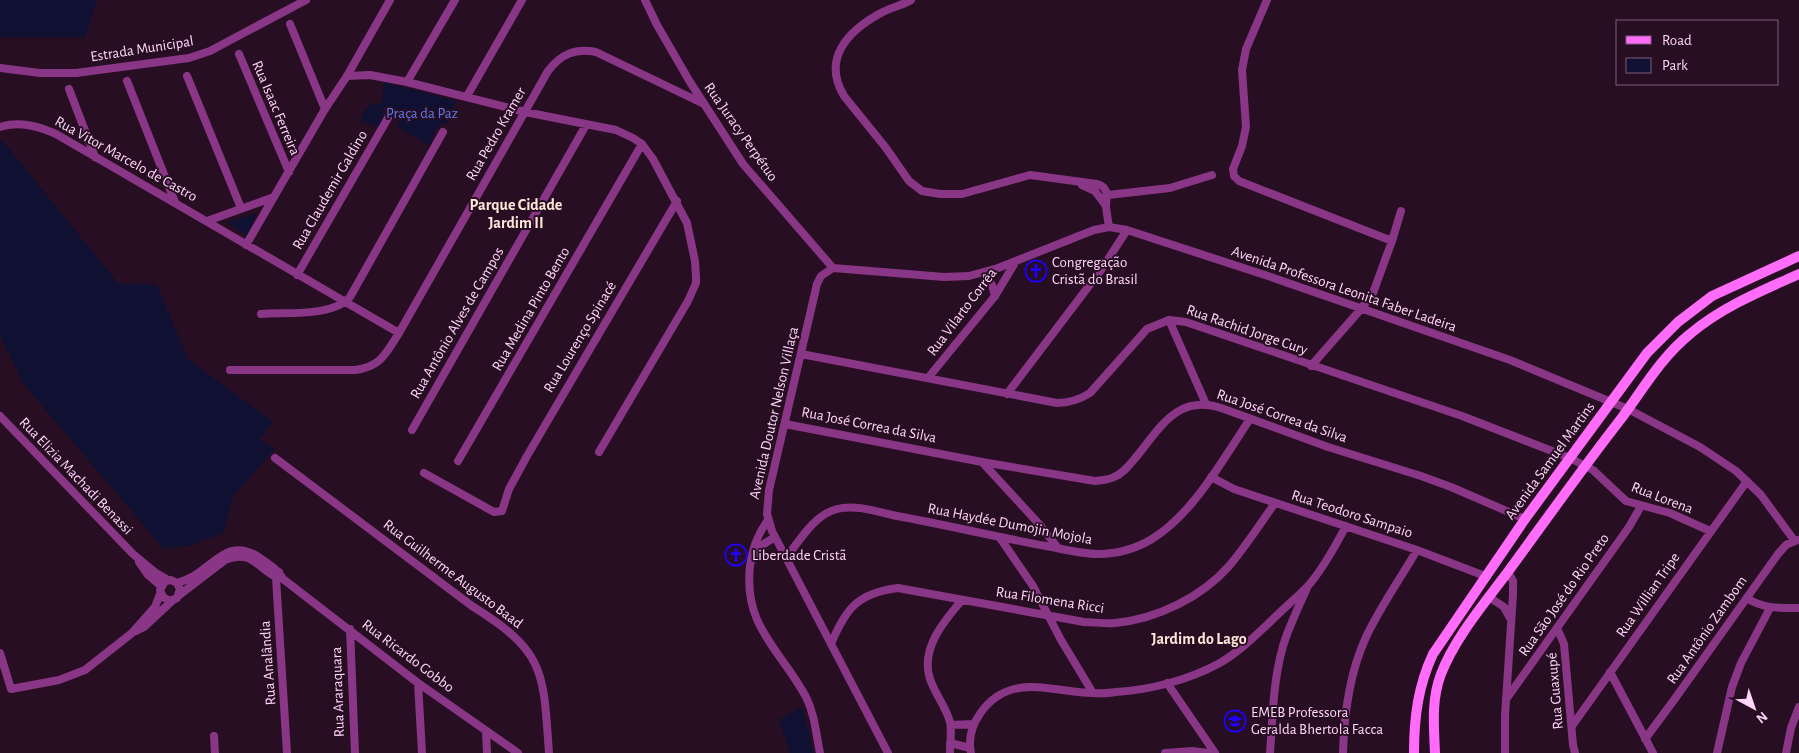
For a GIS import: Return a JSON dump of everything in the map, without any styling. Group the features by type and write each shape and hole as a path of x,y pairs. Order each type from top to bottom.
{"main road":[{"name":"Avenida Samuel Martins","path":"1414,753 1416,708 1425,672 1432,654 1524,519 1647,353 1678,322 1712,296 1799,256"},
{"name":"Avenida Samuel Martins","path":"1435,753 1434,706 1438,683 1458,642 1661,362 1691,333 1725,309 1799,274"},
{"path":"1492,566 1508,572"},
{"path":"1476,588 1489,597"}],"street":[{"name":"Estrada Municipal","path":"0,68 40,73 76,73 189,58 210,51 306,0"},
{"path":"246,245 390,0"},
{"path":"407,82 455,0"},
{"path":"467,96 522,0"},
{"name":"Rua Juracy Perpétuo","path":"645,0 664,38 743,164 833,268"},
{"path":"911,0 879,14 851,34 838,53 835,71 839,88 844,96 886,148 909,182 922,191 940,194 962,194 1030,175 1101,186 1106,189 1108,195 1106,206 1109,227"},
{"path":"1268,0 1244,60 1242,82 1246,128 1233,173 1238,181 1392,241"},
{"path":"290,24 325,109"},
{"name":"Rua Pedro Kramer","path":"230,370 356,370 366,369 375,365 386,355 524,112 555,62 569,52 586,50 596,52 704,104"},
{"name":"Rua Isaac Ferreira","path":"239,54 289,172"},
{"path":"347,76 370,75 407,82 524,112 616,130 642,144 653,159 687,223 695,261 696,283 688,301 599,452"},
{"path":"187,76 241,208"},
{"path":"127,81 175,202"},
{"path":"69,89 95,157"},
{"name":"Rua Claudemir Galdino","path":"297,275 388,118"},
{"name":"Rua Vitor Marcelo de Castro","path":"0,127 21,124 33,125 56,134 399,333"},
{"name":"Rua Antônio Alves de Campos","path":"412,430 586,125"},
{"path":"261,314 327,310 346,302 443,132"},
{"name":"Rua Medina Pinto Bento","path":"458,462 642,144"},
{"path":"1108,195 1170,188 1212,175"},
{"path":"1068,180 1092,190 1101,197 1106,206"},
{"name":"Rua Vitor Marcelo de Castro","path":"207,221 274,197"},
{"name":"Rua Lourenço Spinacé","path":"424,473 494,512 499,512 503,509 509,489 526,456 677,201"},
{"path":"1311,366 1373,293 1401,211"},
{"name":"Avenida Professora Leonita Faber Ladeira","path":"833,268 960,277 983,273 1082,234 1109,227 1127,230 1268,276 1510,360 1628,409 1700,447 1736,471 1748,481 1797,540"},
{"path":"1007,394 1101,270 1127,230"},
{"name":"Rua Vilarto Corrêa","path":"928,378 995,296 1016,261"},
{"name":"Avenida Doutor Nelson Villaça","path":"833,268 821,276 817,284 769,490 767,504 768,520 888,753"},
{"path":"983,273 992,285 995,296"},
{"path":"1169,320 1206,404"},
{"name":"Rua Rachid Jorge Cury","path":"801,354 1057,404 1069,403 1080,399 1100,383 1142,333 1155,324 1169,320 1195,324 1311,366 1462,416 1570,458 1585,466"},
{"name":"Rua José Correa da Silva","path":"785,424 982,462 1082,479 1106,480 1122,472 1171,415 1188,406 1206,404 1328,447 1421,476 1524,519"},
{"name":"Rua Elizia Machadi Benassi","path":"0,416 133,554 156,573 168,580"},
{"name":"Rua Haydée Dumojin Mojola","path":"786,558 818,519 828,513 847,508 858,508 1000,538 1097,554 1114,553 1135,547 1151,539 1177,519 1211,478 1250,419"},
{"name":"Rua Guilherme Augusto Baad","path":"275,458 472,606 500,623 525,646 533,657 542,680 549,753"},
{"path":"982,462 1039,524 1058,548"},
{"name":"Rua Lorena","path":"1585,466 1600,476 1622,498 1641,506 1670,513 1710,531"},
{"name":"Rua Teodoro Sampaio","path":"1211,478 1274,504 1417,550 1485,576"},
{"name":"Rua Willian Tripe","path":"1572,726 1710,531 1748,481"},
{"name":"Rua Filomena Ricci","path":"831,644 850,609 868,595 880,590 898,588 1084,622 1114,623 1134,620 1175,605 1212,583 1228,567 1274,504"},
{"name":"Rua São José do Rio Preto","path":"1507,698 1629,527 1641,506"},
{"path":"768,520 756,537 749,580 750,597 758,623 766,638 799,686 810,706 814,717 820,753"},
{"path":"1270,753 1274,698 1281,655 1287,635 1308,585 1346,526"},
{"path":"751,563 762,545 775,536"},
{"path":"1000,538 1033,586 1061,640 1093,693"},
{"name":"Rua Antônio Zambom","path":"1645,738 1778,554 1786,545 1797,540"},
{"name":"Rua Ricardo Gobbo","path":"231,554 240,549 247,550 418,682 518,753"},
{"path":"1343,753 1348,698 1360,653 1373,623 1417,550"},
{"name":"Rua Elizia Machadi Benassi","path":"133,554 160,590"},
{"path":"0,652 11,689 47,683 74,675 96,663 132,633 155,606 160,590 168,580 177,583 191,578 216,559 231,554"},
{"path":"132,633 144,627 176,598 231,554"},
{"path":"1505,753 1513,587 1508,572"},
{"name":"Rua Analândia","path":"279,576 287,753"},
{"path":"176,598 180,589 177,583"},
{"path":"950,743 971,750 974,724 987,706 1004,693 1014,689 1041,688 1093,693 1136,690 1167,683 1218,664 1239,650 1308,585"},
{"path":"160,590 166,600 176,598"},
{"path":"1489,597 1504,607 1511,620"},
{"path":"1747,598 1756,604 1770,608 1799,608"},
{"path":"950,753 951,725 930,679 928,662 931,646 936,634 962,600"},
{"path":"1717,753 1732,687 1741,663 1770,608"},
{"name":"Rua Guaxupé","path":"1557,628 1564,644 1575,753"},
{"name":"Rua Araraquara","path":"350,629 355,753"},
{"path":"1610,672 1653,753"},
{"path":"418,682 422,753"},
{"path":"1167,683 1214,753"},
{"path":"1786,753 1791,728 1799,707"},
{"path":"951,725 974,724"},
{"path":"486,731 488,753"},
{"path":"214,736 216,753"},
{"path":"1165,753 1192,751 1209,753"}],"green space":[{"path":"0,0 97,0 85,37 0,37"},
{"name":"Praça da Paz","path":"384,82 456,101 450,122 440,124 434,133 430,146 396,126 401,118 389,106 384,107 381,124 377,127 360,120 371,105 382,103"},
{"path":"3,141 118,283 157,285 188,359 273,422 260,439 275,449 234,495 223,533 189,546 164,549 22,382 0,335 0,142"},
{"path":"257,213 247,236 227,222"},
{"path":"802,707 813,753 790,753 779,720"}],"place":[{"name":"Congregação Cristã do Brasil","path":"1036,271"},
{"name":"Liberdade Cristã","path":"736,555"},
{"name":"EMEB Professora Geralda Bhertola Facca","path":"1235,721"}],"district":[{"name":"Parque Cidade Jardim II","path":"516,214"},
{"name":"Jardim do Lago","path":"1199,639"}]}
